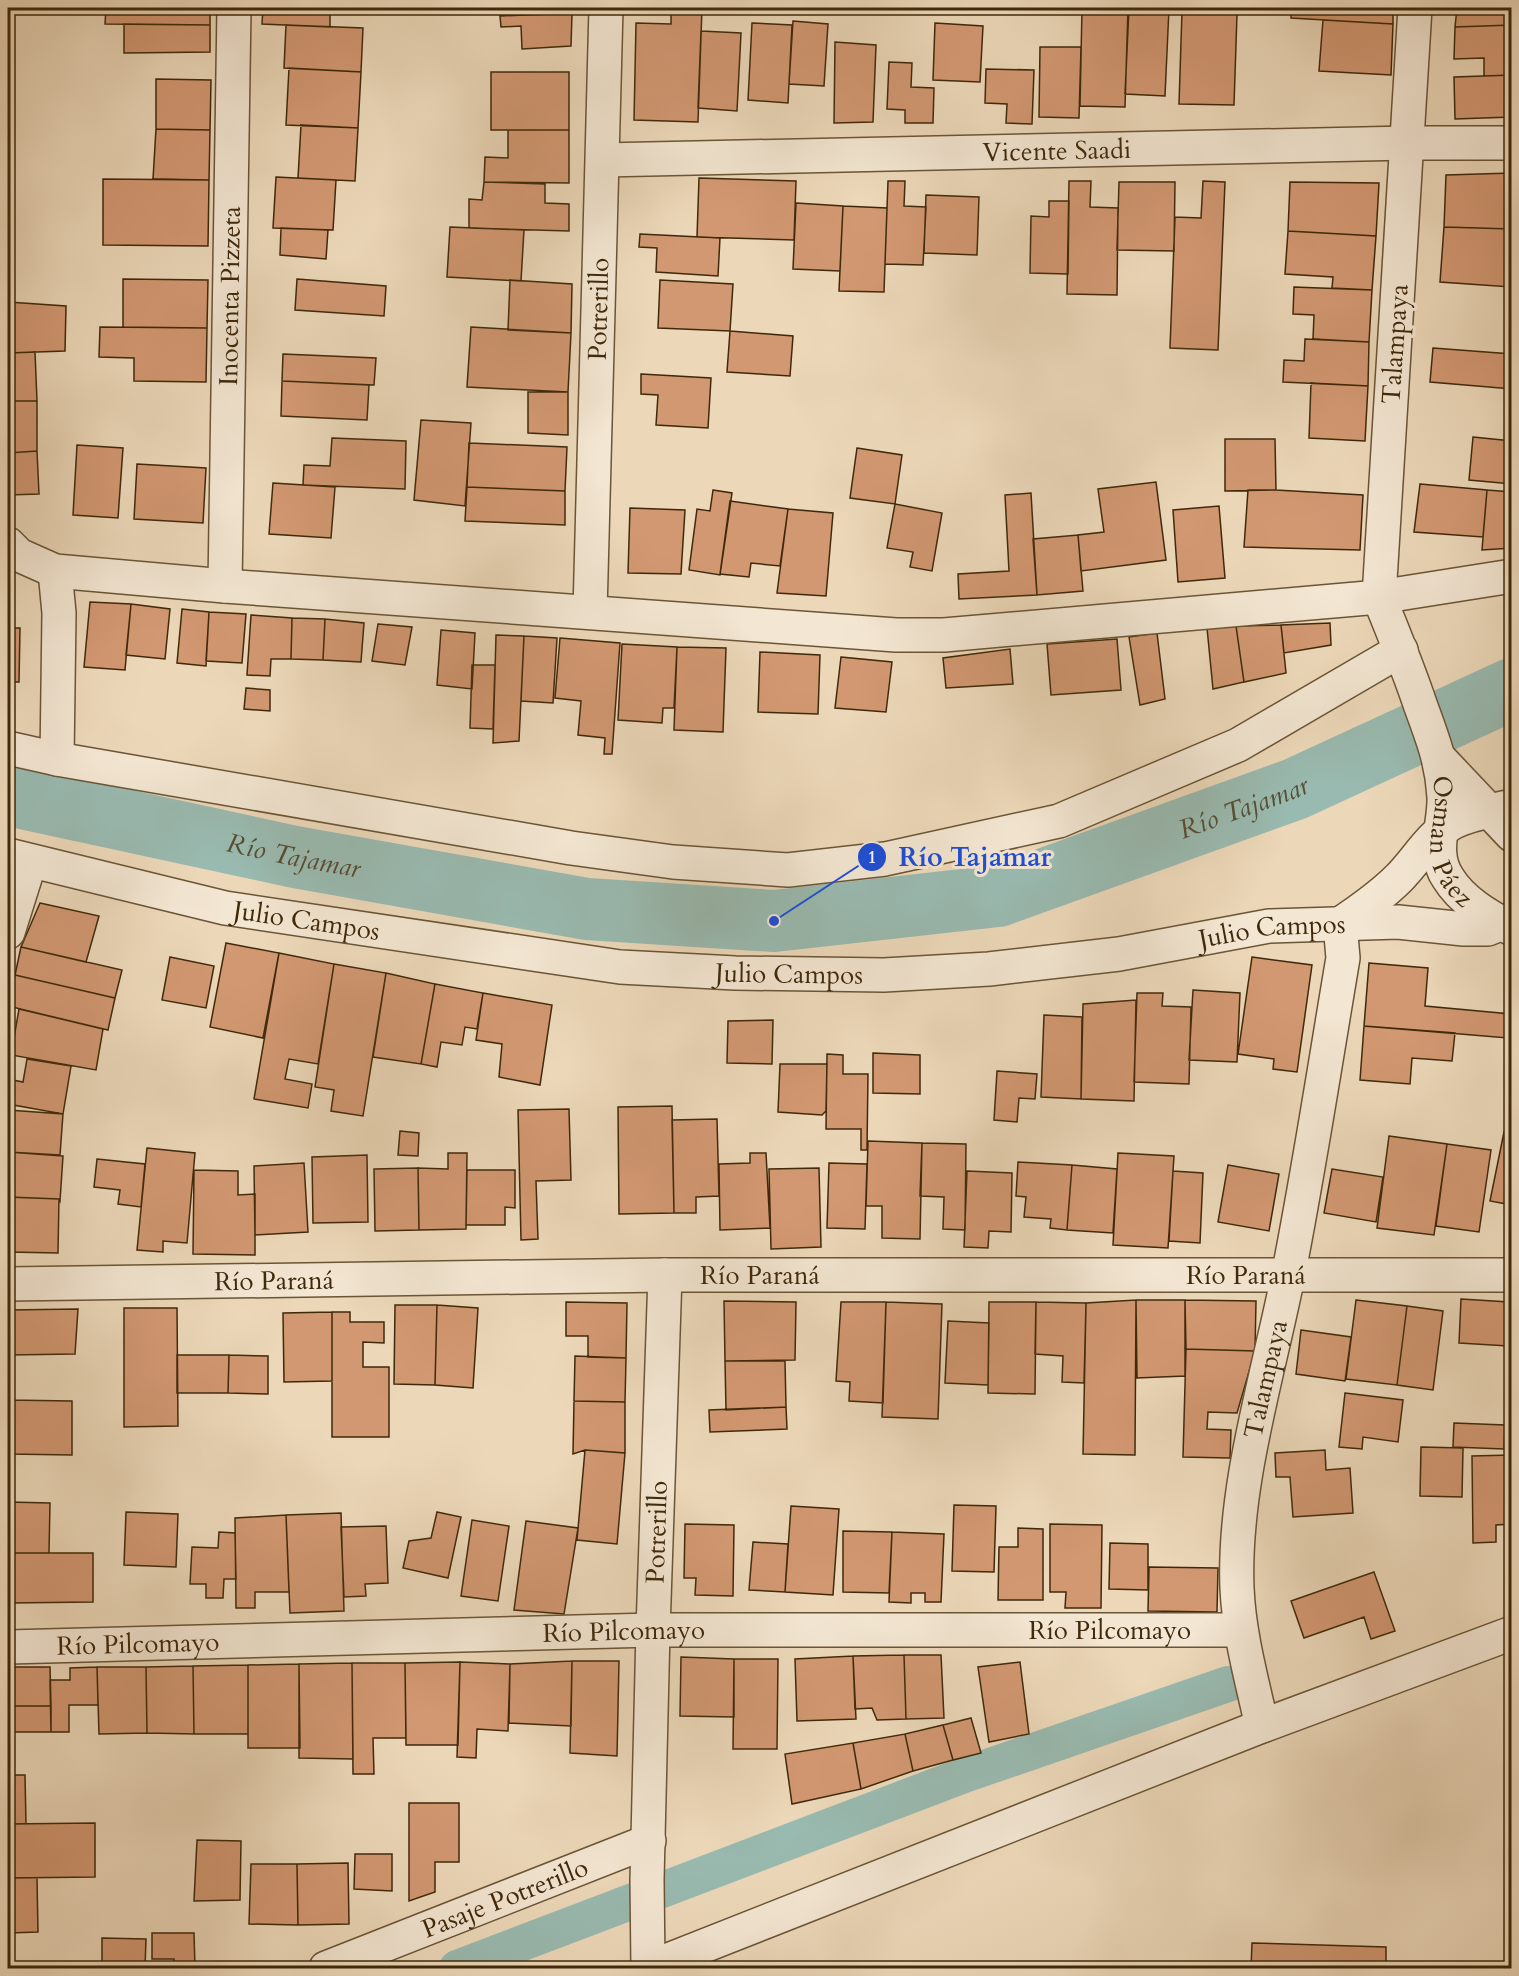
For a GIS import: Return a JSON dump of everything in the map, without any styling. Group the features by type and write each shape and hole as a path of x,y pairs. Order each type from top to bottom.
{"street":[{"name":"Inocenta Pizzeta","path":"225,586 234,8"},
{"name":"Potrerillo","path":"590,612 606,8"},
{"name":"Talampaya","path":"1406,663 1379,597 1415,8"},
{"name":"Vicente Saadi","path":"603,160 1407,142 1512,143"},
{"path":"8,544 19,555 55,571 225,586 896,635 944,635 1379,597 1512,576"},
{"path":"55,571 58,613 57,759"},
{"path":"8,748 57,759 571,848 673,862 788,870 885,860 1059,821 1239,746 1406,663"},
{"name":"Osman Páez","path":"1406,663 1440,759 1444,799 1440,833 1440,861 1448,878 1479,909 1508,924"},
{"name":"Osman Páez","path":"1440,759 1500,809 1512,835"},
{"name":"Julio Campos","path":"19,858 225,908 620,967 735,973 884,975 989,969 1119,954 1269,926 1340,924 1368,906 1400,877 1427,844 1451,824 1469,815 1500,809"},
{"path":"8,932 19,858"},
{"path":"1340,924 1398,922 1464,929 1488,929 1508,924"},
{"name":"Talampaya","path":"1262,1726 1241,1630 1237,1588 1239,1532 1246,1472 1288,1274 1343,958 1340,924"},
{"name":"Potrerillo","path":"648,1968 647,1880 653,1630 665,1275"},
{"name":"Río Paraná","path":"8,1284 665,1275 1512,1275"},
{"name":"Río Pilcomayo","path":"8,1647 653,1630 1241,1630"},
{"path":"648,1968 1262,1726 1512,1633"},
{"name":"Pasaje Potrerillo","path":"327,1968 649,1841"}],"building":[{"path":"8,8 15,8 14,18 8,18"},
{"path":"106,8 210,8 210,25 105,24"},
{"path":"263,8 330,8 330,27 262,24"},
{"path":"500,8 572,8 572,13 500,16"},
{"path":"671,8 702,8 698,122 634,120 636,23 671,24"},
{"path":"1082,8 1128,8 1125,107 1080,106"},
{"path":"1129,8 1169,8 1165,96 1125,94"},
{"path":"1291,8 1393,8 1393,24 1291,18"},
{"path":"1457,8 1512,8 1512,25 1455,27"},
{"path":"1182,11 1237,14 1234,105 1179,104"},
{"path":"572,13 571,46 522,49 521,26 501,27 500,16"},
{"path":"1323,20 1393,24 1391,75 1319,71"},
{"path":"793,21 828,24 824,86 789,84"},
{"path":"752,23 792,25 788,103 748,100"},
{"path":"935,23 983,26 980,82 933,80"},
{"path":"124,24 210,25 210,52 124,53"},
{"path":"286,25 363,28 361,72 284,68"},
{"path":"1512,25 1512,75 1484,76 1484,58 1454,59 1455,27"},
{"path":"701,31 741,33 737,111 698,108"},
{"path":"835,42 876,45 873,122 834,123"},
{"path":"1040,47 1081,47 1079,118 1039,117"},
{"path":"889,62 912,63 911,87 934,88 933,123 905,123 905,110 887,109"},
{"path":"289,68 361,72 358,128 286,125"},
{"path":"986,69 1034,70 1032,124 1006,123 1007,104 985,103"},
{"path":"491,72 569,72 569,130 491,130"},
{"path":"1512,75 1512,117 1455,119 1454,77"},
{"path":"156,79 211,80 210,130 156,129"},
{"path":"301,125 358,128 355,181 298,178"},
{"path":"156,129 210,130 209,180 153,179"},
{"path":"508,130 569,130 569,183 484,182 485,157 508,158"},
{"path":"1512,173 1512,229 1444,227 1446,175"},
{"path":"276,177 336,180 333,230 273,228"},
{"path":"699,178 796,181 794,240 697,237"},
{"path":"103,179 209,180 208,246 103,245"},
{"path":"888,181 905,181 904,206 926,207 923,265 885,264"},
{"path":"1069,181 1091,181 1090,207 1118,208 1117,295 1067,294"},
{"path":"1203,181 1225,182 1218,350 1170,348 1175,217 1201,218"},
{"path":"484,182 545,184 545,203 569,204 569,231 469,228 469,199 482,200"},
{"path":"1119,182 1175,182 1174,251 1117,250"},
{"path":"1290,182 1379,183 1376,236 1288,231"},
{"path":"926,195 979,197 977,255 924,253"},
{"path":"1049,201 1069,201 1068,274 1030,273 1031,216 1049,217"},
{"path":"796,203 843,206 840,271 793,269"},
{"path":"843,206 887,208 884,292 839,291"},
{"path":"450,227 524,230 521,281 447,277"},
{"path":"1444,227 1512,229 1511,287 1440,282"},
{"path":"281,228 328,230 326,259 280,255"},
{"path":"1288,231 1376,236 1372,290 1332,288 1333,277 1285,274"},
{"path":"640,234 720,238 718,276 656,272 657,248 639,247"},
{"path":"123,279 208,280 207,328 123,327"},
{"path":"297,279 386,286 384,316 295,310"},
{"path":"510,280 572,284 571,333 508,330"},
{"path":"660,280 733,284 730,331 658,328"},
{"path":"1294,287 1372,290 1369,342 1313,339 1314,315 1293,314"},
{"path":"8,302 66,306 65,351 8,353"},
{"path":"100,327 207,328 206,382 134,381 134,358 99,357"},
{"path":"471,327 571,333 568,392 467,387"},
{"path":"730,331 793,336 790,376 727,372"},
{"path":"1305,339 1369,342 1368,386 1283,382 1284,360 1304,361"},
{"path":"1433,348 1512,354 1512,389 1430,382"},
{"path":"35,352 37,401 8,401 8,353"},
{"path":"283,354 376,358 374,385 282,381"},
{"path":"641,374 711,378 708,428 656,425 658,395 641,394"},
{"path":"282,381 369,385 367,420 281,416"},
{"path":"1311,383 1368,386 1365,441 1309,438"},
{"path":"528,392 568,392 568,435 528,433"},
{"path":"8,401 37,401 37,451 8,453"},
{"path":"421,420 471,423 465,506 414,500"},
{"path":"1473,437 1512,441 1512,484 1469,480"},
{"path":"332,438 406,441 405,489 303,485 304,465 330,466"},
{"path":"1225,439 1275,439 1276,490 1225,491"},
{"path":"469,443 567,447 565,491 467,487"},
{"path":"77,445 123,448 118,518 73,515"},
{"path":"857,448 902,455 895,504 850,498"},
{"path":"37,451 39,494 8,495 8,453"},
{"path":"137,464 206,468 203,523 134,519"},
{"path":"1156,482 1166,560 1081,571 1078,535 1104,532 1098,489"},
{"path":"273,483 335,487 331,538 269,534"},
{"path":"1420,484 1487,490 1483,537 1414,532"},
{"path":"467,487 565,491 565,525 465,521"},
{"path":"713,490 732,493 720,575 689,570 697,509 710,511"},
{"path":"1248,490 1363,495 1360,550 1244,547"},
{"path":"1487,490 1512,492 1512,548 1482,550"},
{"path":"1031,493 1037,595 959,599 958,574 1009,571 1005,495"},
{"path":"730,501 788,509 780,566 751,563 749,577 720,574"},
{"path":"895,504 942,513 932,571 910,567 913,552 887,548"},
{"path":"1219,506 1225,578 1178,582 1173,510"},
{"path":"630,508 685,510 681,574 628,573"},
{"path":"788,509 833,513 826,596 777,593"},
{"path":"1078,535 1083,591 1037,595 1033,539"},
{"path":"90,602 131,604 125,670 84,667"},
{"path":"131,604 170,609 165,659 126,655"},
{"path":"182,609 209,612 206,666 177,663"},
{"path":"209,612 246,614 242,663 206,661"},
{"path":"251,615 292,618 291,659 271,659 270,676 247,675"},
{"path":"292,618 325,619 323,660 291,659"},
{"path":"325,619 364,623 361,662 323,660"},
{"path":"1330,623 1331,645 1284,653 1281,625"},
{"path":"378,624 412,627 405,665 372,661"},
{"path":"1281,625 1286,673 1244,682 1236,626"},
{"path":"1236,626 1244,682 1213,689 1207,628"},
{"path":"8,628 20,628 19,682 8,682"},
{"path":"441,630 475,633 472,689 437,685"},
{"path":"1157,633 1165,699 1140,705 1129,637"},
{"path":"496,635 524,636 519,741 493,743"},
{"path":"524,636 557,638 553,703 521,701"},
{"path":"560,638 620,643 612,754 604,754 605,738 578,735 581,701 555,698"},
{"path":"1117,639 1121,690 1051,695 1047,644"},
{"path":"622,644 677,647 674,708 663,708 662,723 618,720"},
{"path":"677,647 726,648 723,732 674,730"},
{"path":"1010,649 1013,684 946,688 943,658"},
{"path":"760,652 820,655 818,714 758,712"},
{"path":"841,657 892,662 886,712 835,708"},
{"path":"472,665 495,665 493,729 470,728"},
{"path":"246,688 270,690 270,711 244,709"},
{"path":"40,903 99,916 86,962 21,947"},
{"path":"226,943 279,953 263,1038 210,1027"},
{"path":"21,947 122,970 115,998 15,975"},
{"path":"279,953 334,964 318,1064 289,1059 285,1079 312,1084 308,1108 254,1099"},
{"path":"170,957 214,966 206,1008 162,1000"},
{"path":"1252,957 1312,965 1297,1072 1273,1069 1274,1059 1238,1054"},
{"path":"1369,963 1428,968 1425,1006 1511,1014 1508,1038 1364,1026"},
{"path":"334,964 386,973 363,1116 331,1111 334,1090 315,1087"},
{"path":"386,973 435,984 421,1064 373,1057"},
{"path":"15,975 115,998 108,1030 8,1006"},
{"path":"435,984 483,993 477,1029 465,1027 462,1045 441,1042 437,1067 421,1064"},
{"path":"1193,990 1240,993 1237,1062 1189,1060"},
{"path":"483,993 552,1005 540,1085 499,1077 502,1044 476,1040"},
{"path":"1137,993 1163,993 1162,1006 1191,1007 1189,1084 1134,1082"},
{"path":"1136,1000 1134,1101 1081,1099 1083,1004"},
{"path":"19,1009 103,1029 96,1070 11,1055"},
{"path":"1044,1015 1082,1017 1081,1099 1041,1097"},
{"path":"773,1020 772,1064 727,1063 728,1021"},
{"path":"1364,1026 1455,1033 1452,1061 1412,1058 1410,1084 1360,1080"},
{"path":"873,1053 920,1055 920,1094 873,1093"},
{"path":"827,1054 843,1055 843,1074 868,1074 867,1150 861,1150 861,1129 826,1129"},
{"path":"27,1059 71,1066 63,1114 8,1104 8,1079 23,1082"},
{"path":"780,1064 827,1064 826,1111 822,1115 778,1112"},
{"path":"997,1071 1037,1074 1035,1099 1019,1098 1017,1122 994,1120"},
{"path":"672,1106 674,1213 619,1214 618,1107"},
{"path":"569,1109 571,1180 536,1181 538,1239 521,1240 518,1110"},
{"path":"8,1110 63,1114 60,1155 8,1152"},
{"path":"717,1119 719,1196 696,1197 696,1213 674,1213 672,1120"},
{"path":"400,1131 419,1133 418,1156 398,1155"},
{"path":"1504,1132 1512,1134 1512,1205 1490,1201"},
{"path":"1389,1136 1447,1144 1434,1235 1377,1228"},
{"path":"868,1141 922,1143 920,1239 882,1238 882,1206 866,1206"},
{"path":"922,1143 966,1144 965,1230 943,1229 944,1197 920,1196"},
{"path":"1447,1144 1491,1150 1479,1232 1436,1226"},
{"path":"147,1148 195,1153 187,1243 163,1241 163,1252 137,1250"},
{"path":"8,1152 63,1156 60,1201 59,1199 8,1197"},
{"path":"448,1153 467,1153 466,1229 419,1230 418,1168 448,1169"},
{"path":"750,1153 766,1153 770,1228 720,1230 719,1164 750,1163"},
{"path":"1118,1153 1174,1156 1168,1248 1113,1245"},
{"path":"367,1155 368,1222 313,1223 312,1157"},
{"path":"97,1159 145,1164 141,1207 118,1204 120,1190 94,1187"},
{"path":"1018,1162 1072,1165 1067,1230 1050,1228 1051,1219 1024,1217 1026,1197 1016,1196"},
{"path":"304,1163 308,1232 255,1235 254,1166"},
{"path":"829,1163 867,1164 865,1229 827,1228"},
{"path":"1072,1165 1117,1169 1113,1233 1067,1230"},
{"path":"1228,1165 1279,1174 1269,1231 1218,1222"},
{"path":"418,1168 419,1230 375,1231 374,1169"},
{"path":"819,1168 821,1247 771,1249 769,1169"},
{"path":"1332,1169 1383,1177 1376,1222 1324,1213"},
{"path":"194,1170 238,1171 238,1195 255,1194 255,1255 193,1254"},
{"path":"467,1170 515,1170 515,1208 505,1207 505,1225 466,1225"},
{"path":"967,1171 1012,1173 1011,1232 989,1231 988,1248 964,1247"},
{"path":"1173,1171 1203,1173 1200,1243 1169,1241"},
{"path":"8,1197 59,1199 58,1253 8,1252"},
{"path":"1509,1296 1512,1296 1512,1382 1507,1382"},
{"path":"1461,1299 1509,1302 1508,1346 1459,1343"},
{"path":"1136,1300 1135,1455 1083,1454 1086,1303"},
{"path":"1136,1300 1185,1300 1185,1376 1137,1378"},
{"path":"1185,1300 1256,1301 1255,1351 1186,1349"},
{"path":"1356,1300 1407,1306 1397,1385 1346,1379"},
{"path":"724,1301 796,1302 795,1360 725,1361"},
{"path":"566,1302 627,1303 626,1358 588,1357 588,1336 566,1336"},
{"path":"841,1302 886,1302 883,1403 849,1401 850,1382 836,1381"},
{"path":"886,1302 942,1304 938,1419 882,1417"},
{"path":"989,1302 1036,1302 1035,1394 988,1393"},
{"path":"1036,1302 1086,1303 1084,1383 1062,1382 1063,1356 1035,1354"},
{"path":"395,1305 437,1305 435,1385 394,1384"},
{"path":"437,1305 478,1308 473,1388 435,1385"},
{"path":"1407,1306 1443,1311 1433,1390 1397,1385"},
{"path":"124,1308 177,1308 178,1426 124,1427"},
{"path":"78,1309 75,1354 8,1355 8,1310"},
{"path":"332,1312 332,1381 284,1382 283,1313"},
{"path":"332,1312 350,1312 350,1322 384,1322 384,1343 363,1342 363,1367 389,1367 389,1437 332,1437"},
{"path":"948,1321 989,1323 988,1385 945,1383"},
{"path":"1301,1330 1351,1337 1345,1381 1296,1374"},
{"path":"1186,1349 1255,1351 1237,1413 1208,1412 1207,1429 1231,1430 1230,1458 1183,1457"},
{"path":"8,1355 11,1355 10,1400 8,1400"},
{"path":"177,1355 229,1355 228,1393 177,1393"},
{"path":"229,1355 268,1356 268,1394 228,1393"},
{"path":"575,1356 626,1358 625,1402 574,1401"},
{"path":"725,1361 785,1361 786,1407 726,1410"},
{"path":"1345,1393 1403,1400 1398,1442 1363,1437 1362,1449 1339,1447"},
{"path":"8,1400 72,1401 72,1455 8,1454"},
{"path":"574,1401 625,1402 625,1453 585,1450 573,1454"},
{"path":"786,1407 787,1429 710,1432 709,1410"},
{"path":"1454,1423 1505,1425 1504,1449 1453,1447"},
{"path":"1421,1447 1463,1448 1462,1497 1420,1496"},
{"path":"585,1450 625,1453 617,1544 577,1540"},
{"path":"1325,1450 1326,1470 1350,1468 1353,1513 1293,1517 1290,1477 1276,1477 1275,1453"},
{"path":"1512,1455 1512,1524 1496,1525 1496,1542 1473,1543 1472,1456"},
{"path":"8,1502 50,1503 49,1553 8,1553"},
{"path":"954,1505 996,1506 994,1572 952,1571"},
{"path":"791,1506 839,1509 833,1595 785,1592"},
{"path":"126,1512 178,1514 176,1567 124,1565"},
{"path":"437,1512 461,1517 448,1578 403,1568 409,1541 431,1538"},
{"path":"341,1513 344,1611 290,1613 286,1515"},
{"path":"286,1515 289,1592 255,1592 255,1608 236,1608 235,1518"},
{"path":"472,1520 509,1526 498,1601 461,1596"},
{"path":"526,1521 578,1528 564,1614 514,1610"},
{"path":"685,1524 734,1525 733,1596 695,1595 696,1578 684,1578"},
{"path":"1050,1524 1102,1525 1101,1608 1065,1608 1066,1592 1050,1592"},
{"path":"386,1526 388,1583 365,1584 366,1596 344,1597 341,1527"},
{"path":"1018,1528 1043,1529 1043,1600 998,1600 999,1547 1018,1547"},
{"path":"843,1531 892,1532 889,1593 843,1592"},
{"path":"219,1532 235,1533 236,1579 224,1579 223,1598 206,1598 206,1584 190,1584 192,1547 218,1548"},
{"path":"892,1532 944,1534 941,1602 925,1602 925,1593 911,1593 911,1603 889,1602"},
{"path":"753,1542 788,1544 785,1592 749,1590"},
{"path":"1110,1543 1148,1544 1148,1590 1109,1589"},
{"path":"8,1553 93,1553 93,1602 8,1603"},
{"path":"1149,1567 1218,1568 1217,1612 1148,1611"},
{"path":"1374,1572 1395,1631 1371,1639 1364,1617 1304,1638 1291,1601"},
{"path":"904,1655 906,1719 877,1720 872,1708 855,1709 853,1656"},
{"path":"904,1655 941,1655 944,1718 906,1719"},
{"path":"853,1656 856,1719 797,1721 795,1659"},
{"path":"681,1657 734,1659 734,1717 680,1716"},
{"path":"734,1659 778,1659 777,1749 733,1749"},
{"path":"572,1661 619,1661 617,1756 570,1753"},
{"path":"572,1661 571,1726 509,1723 510,1664"},
{"path":"460,1662 510,1664 508,1731 477,1729 476,1758 457,1757"},
{"path":"460,1662 458,1745 406,1745 405,1663"},
{"path":"1020,1662 1029,1734 989,1742 978,1667"},
{"path":"352,1663 405,1663 406,1738 373,1738 374,1774 353,1774"},
{"path":"352,1663 353,1759 299,1758 299,1664"},
{"path":"299,1664 300,1748 248,1748 248,1665"},
{"path":"248,1665 248,1734 194,1734 193,1666"},
{"path":"193,1666 194,1734 147,1733 146,1667"},
{"path":"8,1667 50,1667 51,1706 8,1706"},
{"path":"97,1667 146,1667 147,1733 99,1734"},
{"path":"97,1667 98,1705 69,1705 69,1732 51,1732 50,1680 70,1680 70,1668"},
{"path":"8,1706 51,1706 51,1732 8,1732"},
{"path":"971,1718 981,1753 953,1760 943,1725"},
{"path":"943,1725 953,1760 913,1771 905,1734"},
{"path":"905,1734 913,1771 861,1789 853,1743"},
{"path":"853,1743 861,1789 792,1804 785,1754"},
{"path":"8,1775 25,1775 26,1824 8,1824"},
{"path":"409,1803 459,1803 459,1862 435,1862 435,1892 409,1901"},
{"path":"95,1823 95,1877 8,1878 8,1824"},
{"path":"197,1840 241,1841 240,1900 194,1901"},
{"path":"355,1854 392,1854 392,1891 354,1889"},
{"path":"348,1863 349,1924 298,1925 297,1864"},
{"path":"251,1864 297,1864 298,1925 249,1924"},
{"path":"8,1878 37,1878 38,1932 8,1933"},
{"path":"152,1933 194,1933 195,1968 174,1968 174,1959 152,1959"},
{"path":"102,1938 146,1939 145,1968 102,1968"},
{"path":"1252,1943 1386,1947 1386,1968 1251,1968"},
{"path":"8,1966 35,1966 35,1968 8,1968"}],"waterway":[{"name":"Río Tajamar","path":"8,795 295,857 587,909 774,921 998,896 1295,789 1512,689"},
{"path":"457,1968 967,1774 1228,1684"}],"place":[{"name":"Río Tajamar","path":"774,921"}]}
